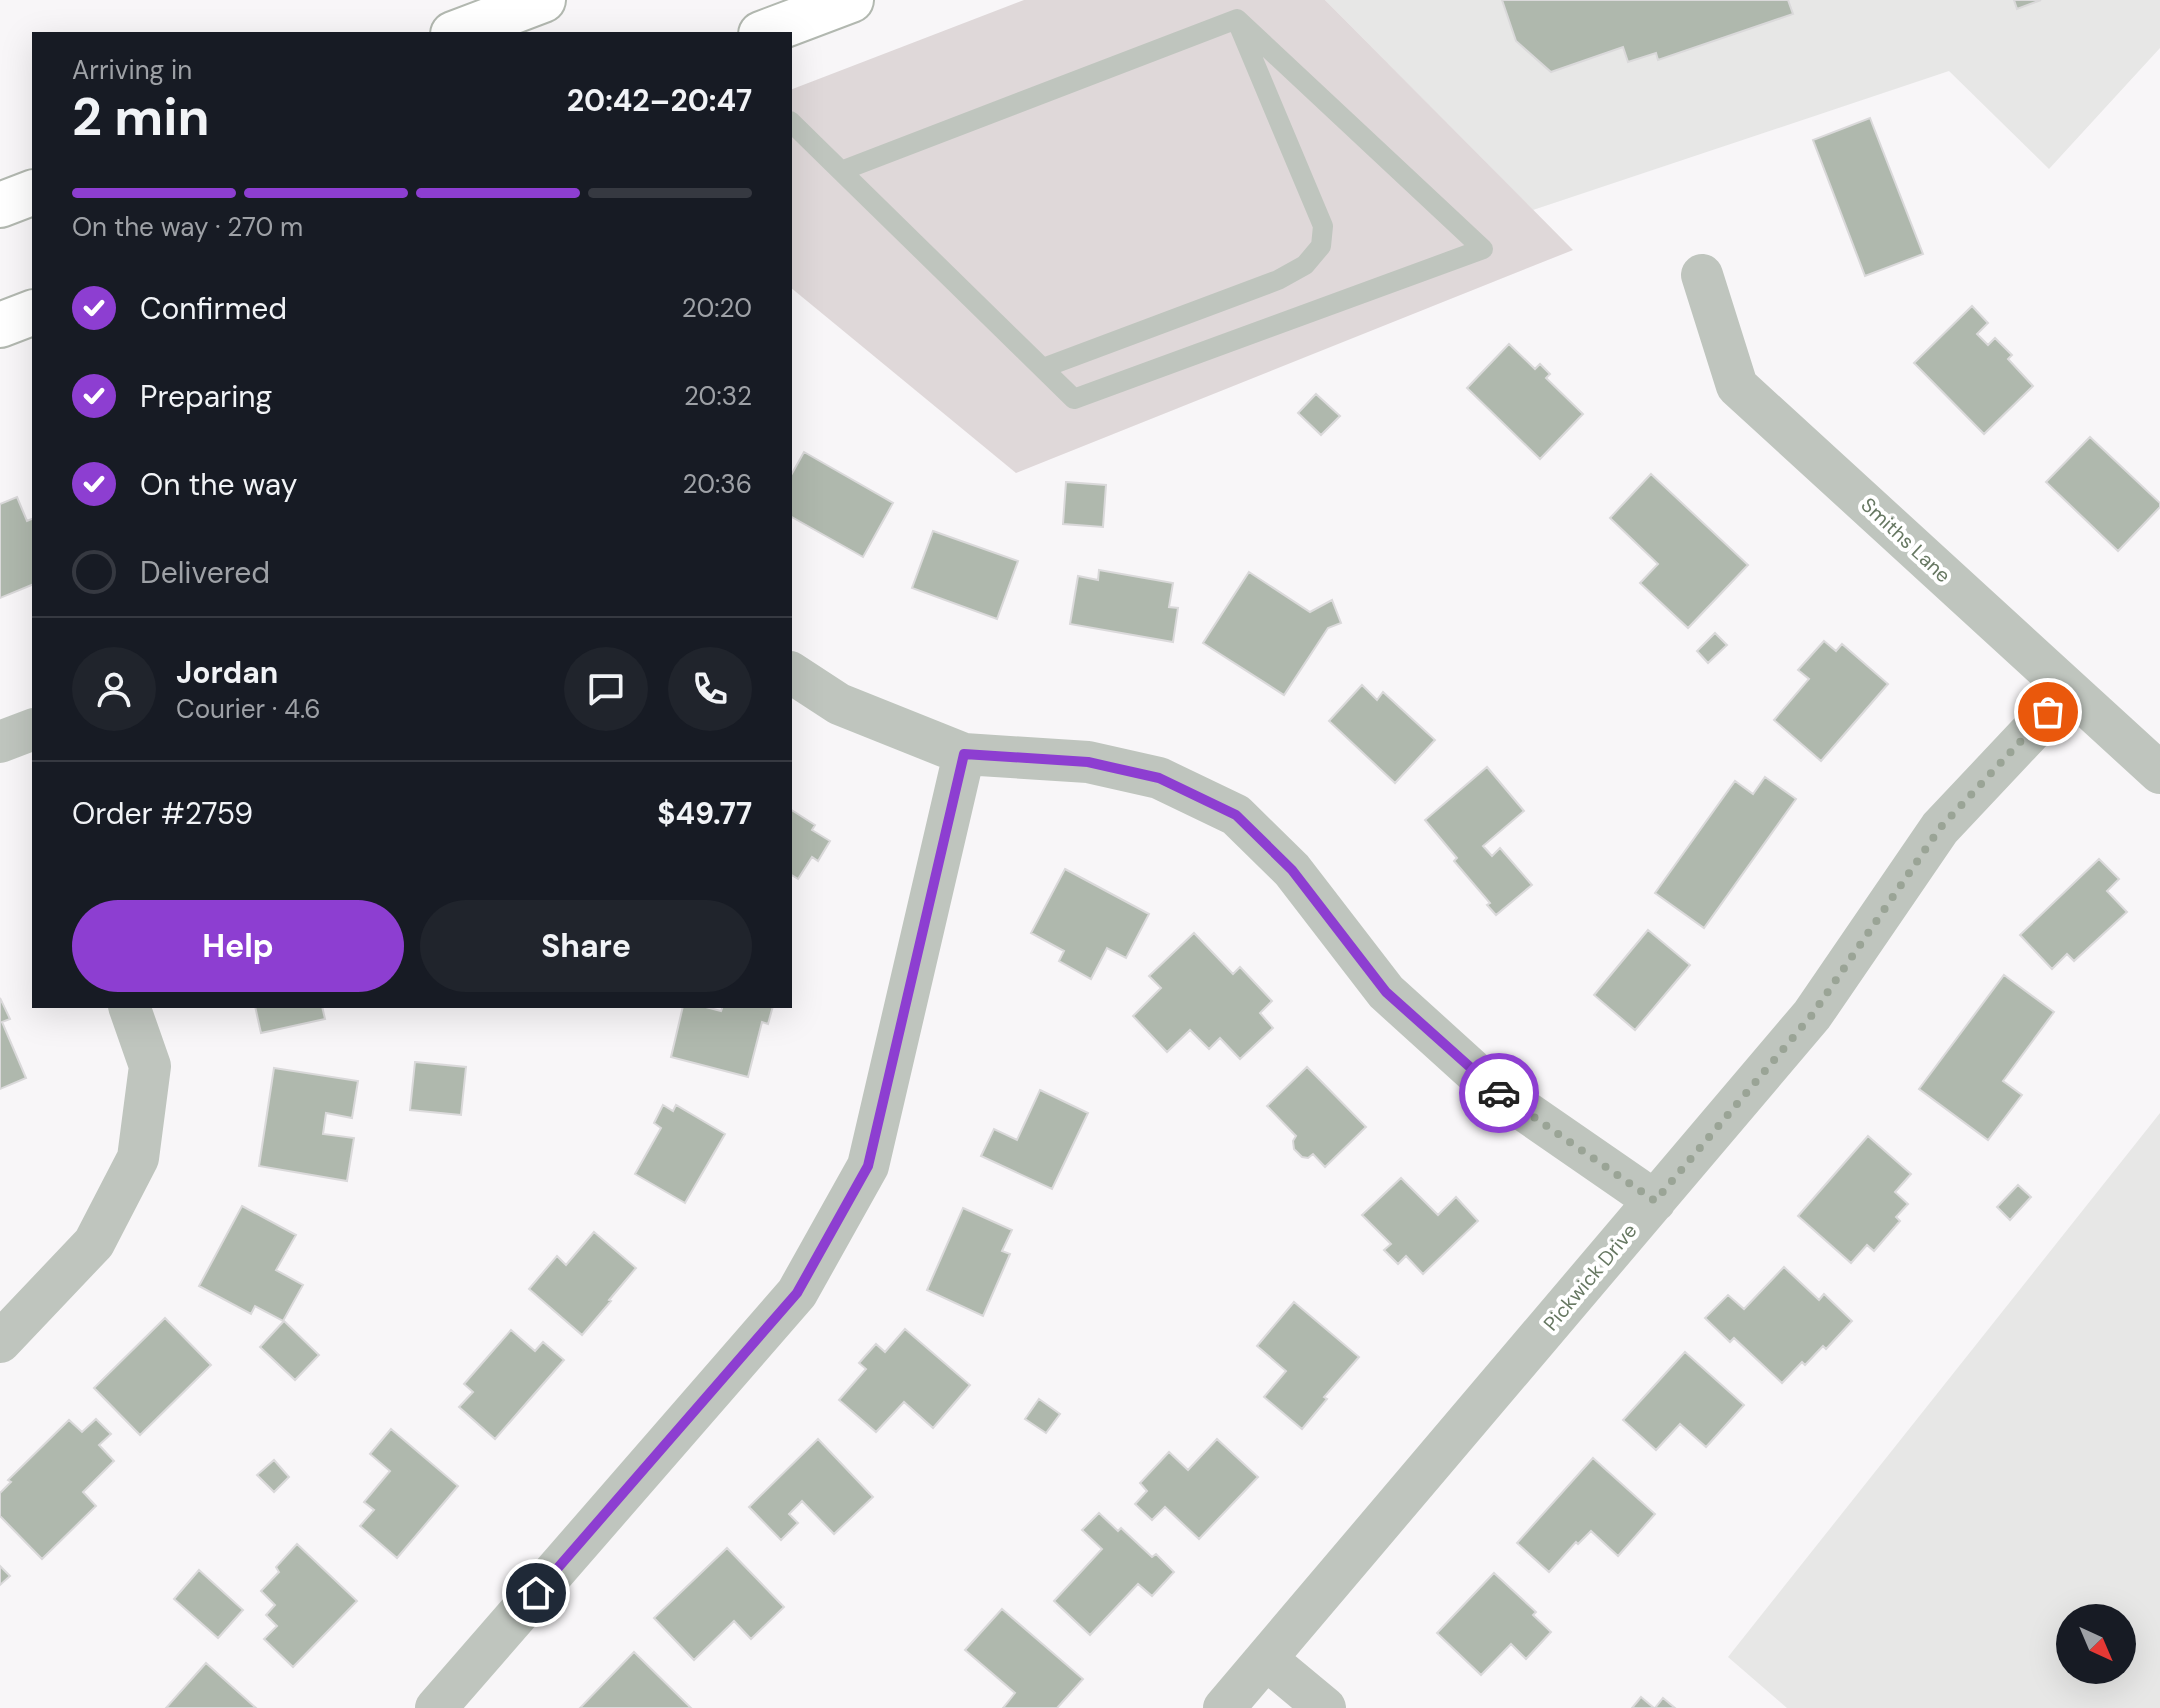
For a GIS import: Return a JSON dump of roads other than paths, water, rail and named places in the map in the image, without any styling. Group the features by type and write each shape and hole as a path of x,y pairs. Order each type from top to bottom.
{"main road":[{"path":"458,32 543,0"},
{"path":"766,32 851,0"},
{"path":"0,205 32,193"},
{"path":"0,325 32,313"}],"street":[{"name":"Smiths Lane","path":"1702,275 1737,386 2160,773"},
{"path":"792,673 839,704 964,754 1088,762 1159,778 1236,815 1292,870 1386,992 1493,1089 1655,1201"},
{"name":"Pickwick Drive","path":"1224,1708 1812,1015 1940,828 2069,691"},
{"path":"436,1708 797,1293 868,1166 964,754"},
{"path":"0,1342 94,1243 138,1158 150,1066 130,1008"},
{"path":"1266,1659 1325,1708"}],"lane":[{"path":"841,171 1237,19"},
{"path":"792,123 1074,399 1483,249 1237,19"},
{"path":"1043,368 1278,280 1305,265 1321,246 1323,226 1237,19"}]}
